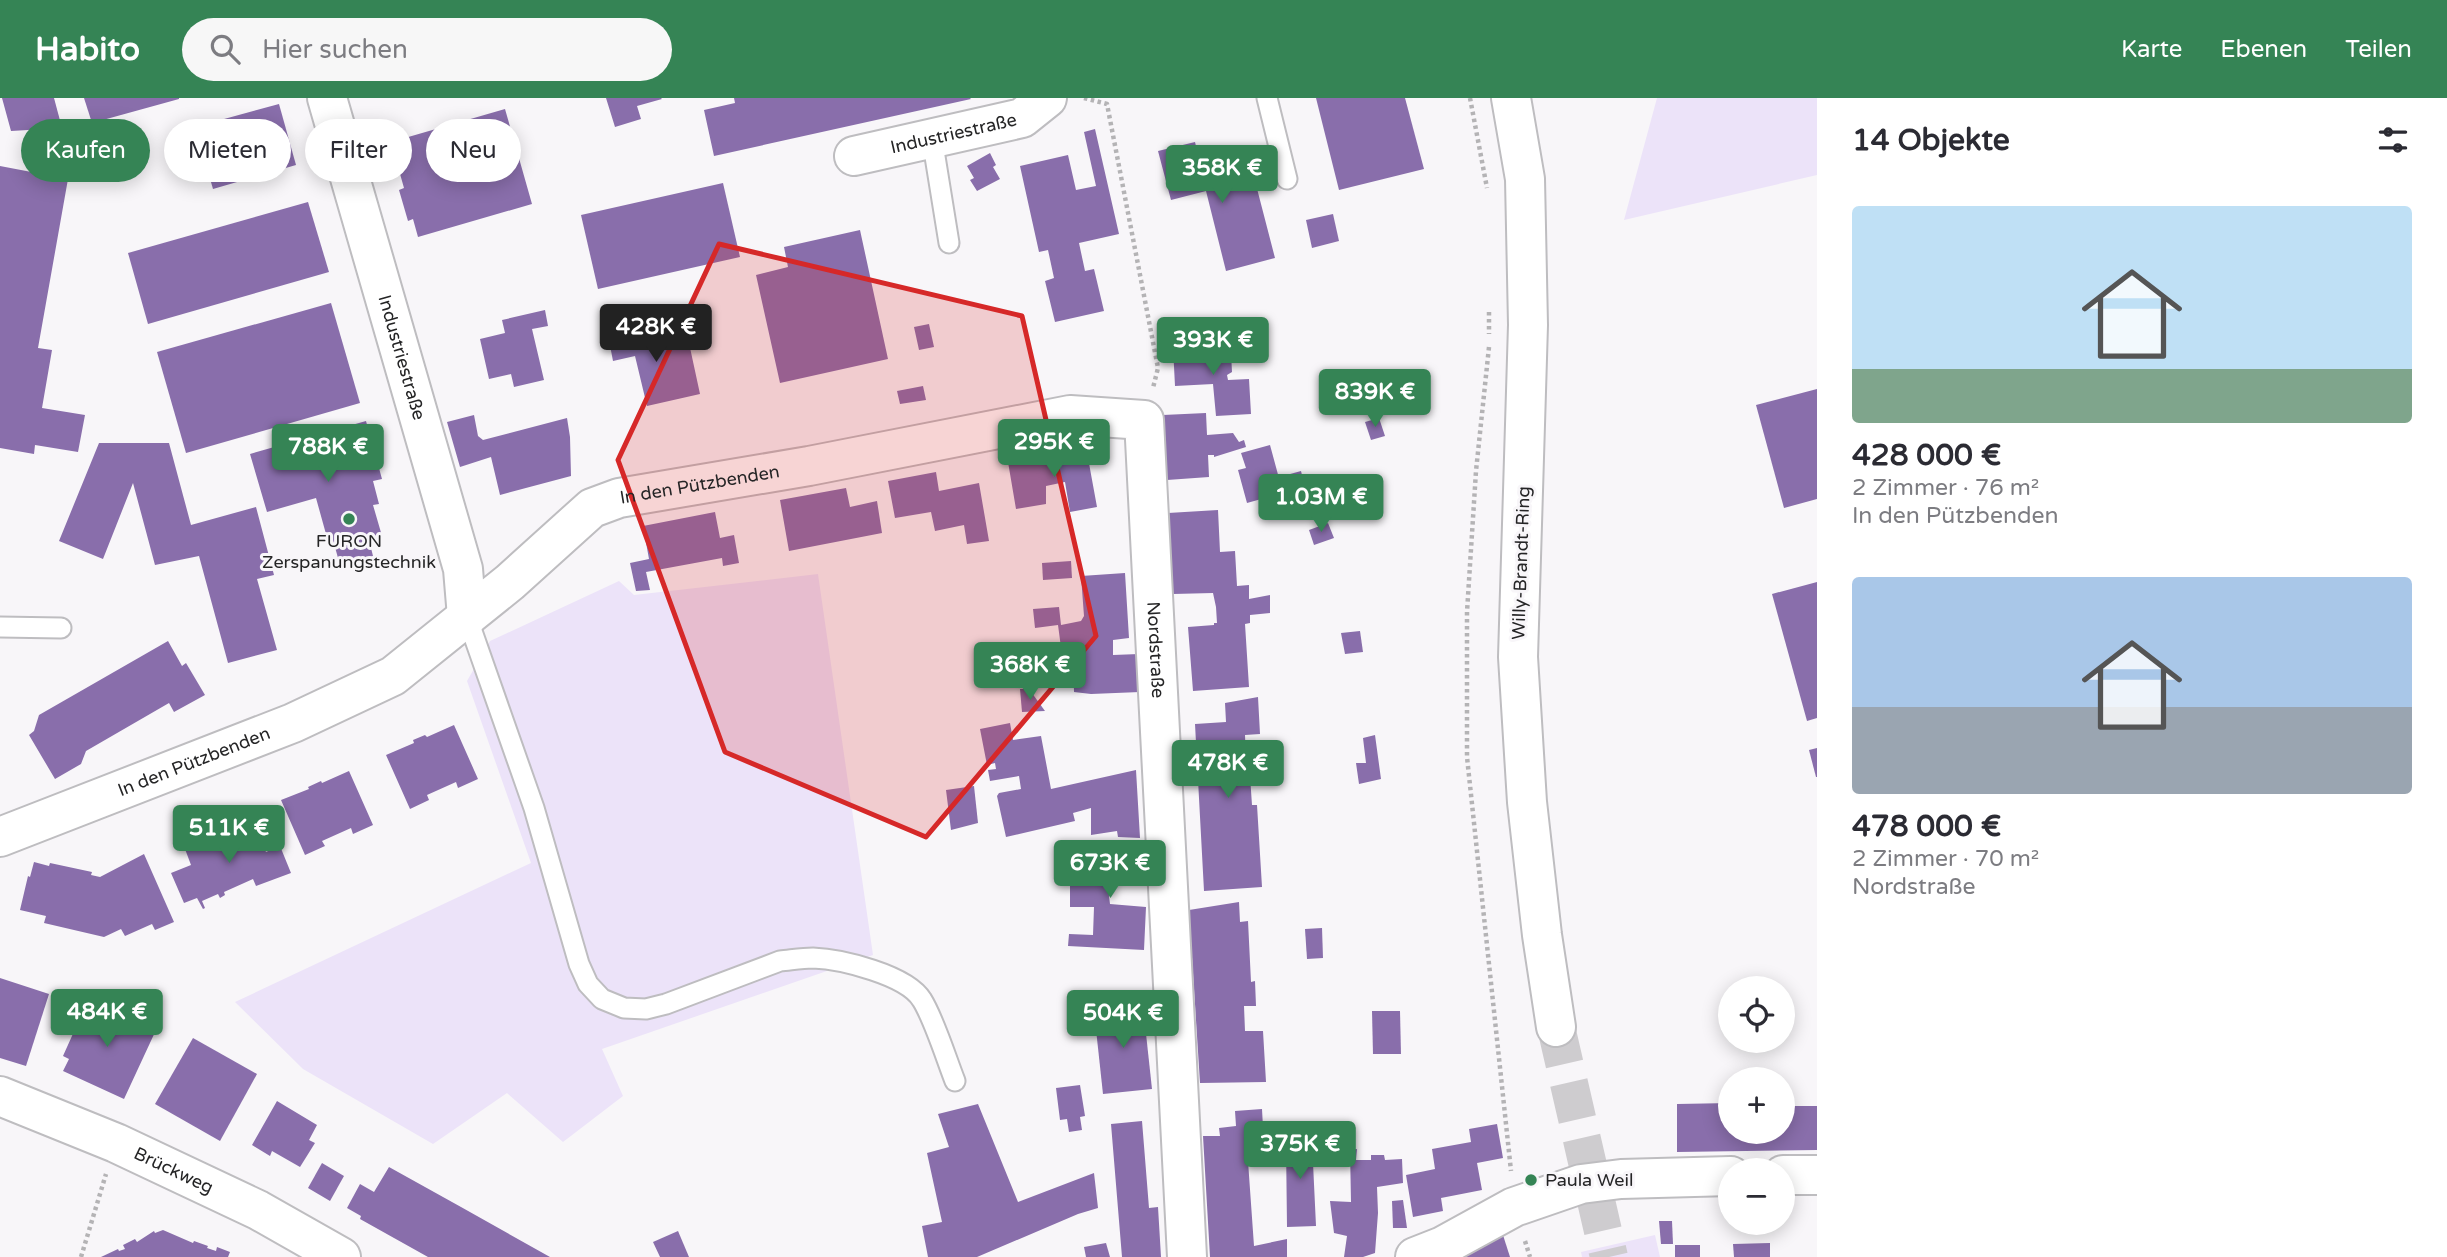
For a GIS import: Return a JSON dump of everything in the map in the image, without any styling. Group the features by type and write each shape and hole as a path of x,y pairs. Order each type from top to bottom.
{"street":[{"name":"Industriestraße","path":"327,98 463,569 467,617"},
{"name":"Industriestraße","path":"854,156 1022,118 1047,98"},
{"name":"Willy-Brandt-Ring","path":"1511,98 1525,179 1528,325 1518,657 1527,802 1542,935 1556,1027"},
{"name":"In den Pützbenden","path":"0,837 293,723 393,676 467,617 592,508 619,498 808,466 1070,415 1144,420"},
{"name":"Nordstraße","path":"1144,420 1187,1257"},
{"name":"Brückweg","path":"0,1096 116,1143 258,1210 341,1257"},
{"path":"1795,1175 1817,1175"},
{"path":"1415,1257 1443,1246 1514,1207 1581,1184 1621,1179 1718,1176"}],"lane":[{"path":"1267,98 1287,179"},
{"path":"932,138 949,243"},
{"path":"467,617 534,808 579,964 588,984 602,999 624,1008 646,1009 780,961 814,958 857,967 896,978 912,987 923,1001 955,1081"},
{"path":"0,627 61,628"}],"path":[{"path":"1084,98 1107,104 1156,355 1158,368 1144,420"},
{"path":"81,1257 116,1143"}],"highlighted area":[{"path":"719,244 1022,316 1096,636 926,837 725,752 618,460"}],"shaded area":[{"path":"1657,98 1817,98 1817,175 1624,220"},
{"path":"818,574 873,955 602,1049 623,1096 563,1142 507,1093 433,1144 303,1069 235,1002 531,863 467,681 490,641 619,581 634,595"},
{"path":"1655,1235 1660,1257 1582,1257 1581,1252"}],"building":[{"path":"2,98 54,98 60,119 21,119 21,130 11,131"},
{"path":"84,98 179,98 106,119 91,119"},
{"path":"606,98 662,99 637,106 641,119 615,127"},
{"path":"734,98 971,99 714,156 704,110 735,103"},
{"path":"1316,98 1405,98 1424,169 1339,190"},
{"path":"279,104 283,119 224,119"},
{"path":"505,109 508,119 470,119"},
{"path":"1095,129 1119,234 1079,243 1085,271 1094,269 1104,311 1055,322 1045,281 1054,278 1048,250 1039,252 1020,166 1068,155 1076,190 1096,186 1084,132"},
{"path":"426,132 426,182 521,182 521,165 532,204 418,237 413,219 408,221 399,190 404,188 402,182 412,182 412,136"},
{"path":"1195,142 1201,166 1224,161 1230,183 1254,177 1275,258 1226,271 1206,191 1171,200 1158,151"},
{"path":"291,147 296,165 291,166"},
{"path":"990,153 996,165 993,167 1000,179 977,191 970,180 974,178 967,166"},
{"path":"0,166 21,170 21,182 67,182 38,348 52,350 42,408 85,415 78,452 35,445 34,454 0,448"},
{"path":"211,182 237,182 213,189"},
{"path":"723,183 740,257 598,289 581,215"},
{"path":"308,202 329,272 148,324 128,253"},
{"path":"1333,214 1339,241 1312,248 1306,220"},
{"path":"860,230 888,359 780,383 756,275 788,267 784,247"},
{"path":"331,303 360,403 186,453 157,352"},
{"path":"545,310 548,326 532,329 544,380 514,387 511,374 489,379 480,339 505,333 502,320"},
{"path":"645,321 651,351 689,343 700,394 647,406 635,356 613,361 607,330"},
{"path":"929,324 934,347 919,350 914,327"},
{"path":"1225,344 1226,352 1231,353 1232,372 1227,375 1228,380 1249,379 1251,414 1216,416 1213,384 1175,386 1173,347"},
{"path":"923,386 926,400 900,404 897,391"},
{"path":"1817,389 1817,499 1784,508 1756,405"},
{"path":"1206,413 1207,435 1233,433 1239,442 1244,440 1246,447 1214,457 1208,455 1209,477 1167,480 1163,415"},
{"path":"474,415 478,436 483,440 567,418 571,476 500,495 491,457 460,467 447,422"},
{"path":"1379,418 1385,436 1371,440 1365,422"},
{"path":"366,421 382,479 373,481 379,504 373,505 382,536 369,540 373,556 340,565 331,533 326,534 316,498 267,512 250,454"},
{"path":"99,443 169,443 191,525 256,507 274,575 257,579 277,650 228,663 199,556 155,565 133,483 103,559 59,541"},
{"path":"1270,445 1283,493 1247,503 1238,470 1246,468 1241,453"},
{"path":"1086,447 1097,507 1070,512 1065,482 1046,486 1046,504 1016,509 1008,462"},
{"path":"1301,471 1305,488 1287,493 1283,476"},
{"path":"936,472 939,491 979,483 989,541 967,544 964,525 935,531 931,512 895,518 888,481"},
{"path":"846,488 850,507 877,501 882,533 789,551 780,500"},
{"path":"1218,510 1220,552 1235,551 1237,586 1249,585 1249,599 1270,595 1270,613 1250,615 1250,623 1245,624 1249,687 1193,691 1188,627 1217,623 1216,607 1213,593 1173,594 1168,513"},
{"path":"715,512 720,538 734,535 739,563 723,566 722,558 646,572 650,590 636,591 630,563 649,559 643,526"},
{"path":"1328,523 1334,538 1314,545 1309,530"},
{"path":"1071,561 1072,578 1043,580 1042,563"},
{"path":"1125,573 1129,638 1113,640 1113,655 1139,654 1140,692 1074,692 1073,655 1062,655 1058,625 1035,628 1033,609 1059,607 1061,625 1081,621 1084,616 1081,576"},
{"path":"1817,582 1817,718 1807,721 1772,594"},
{"path":"1360,631 1363,652 1345,654 1341,633"},
{"path":"168,641 182,666 186,663 205,695 174,712 169,703 86,751 81,764 55,779 29,735 34,731 39,715"},
{"path":"1020,689 1029,689 1045,711 1022,712"},
{"path":"1258,697 1260,734 1245,735 1252,805 1257,805 1262,887 1204,891 1195,724 1226,722 1225,703"},
{"path":"1010,723 1013,740 1041,736 1051,789 1136,770 1140,838 1118,837 1117,831 1091,835 1091,808 1073,813 1075,821 1006,837 997,796 999,793 1021,789 1019,776 990,781 988,770 996,769 995,763 987,765 980,729"},
{"path":"454,725 478,779 458,788 456,782 427,795 429,800 410,809 386,755 414,743 413,740"},
{"path":"1375,735 1381,779 1359,784 1356,763 1366,763 1363,738"},
{"path":"1817,748 1817,777 1816,777 1809,750"},
{"path":"349,771 373,825 353,834 351,828 322,841 325,846 305,855 281,800"},
{"path":"974,786 978,823 951,830 946,790"},
{"path":"253,820 266,852 280,846 291,873 256,886 253,879 224,892 225,895 220,898 218,894 202,901 205,908 203,909 197,898 184,903 171,873 191,865 185,849 188,848 189,851 216,840 215,837"},
{"path":"1140,843 1141,876 1109,877 1109,896 1110,904 1146,907 1144,950 1068,946 1069,934 1093,935 1094,907 1070,907 1070,876 1092,876 1092,844"},
{"path":"144,854 174,922 155,930 152,924 125,936 121,929 104,937 44,923 46,916 20,910 34,862 92,872 91,875 100,877"},
{"path":"1239,902 1240,922 1248,921 1251,982 1255,981 1256,1006 1244,1006 1245,1031 1263,1031 1266,1082 1200,1083 1189,910"},
{"path":"1322,928 1323,958 1307,959 1305,929"},
{"path":"0,978 49,994 26,1066 0,1058"},
{"path":"89,998 156,1030 124,1099 63,1071 69,1059 63,1056"},
{"path":"1143,1006 1152,1089 1103,1094 1094,1011"},
{"path":"1372,1011 1400,1011 1401,1054 1373,1054"},
{"path":"193,1038 257,1074 220,1141 155,1104"},
{"path":"1080,1085 1085,1116 1080,1117 1082,1130 1069,1132 1067,1119 1060,1120 1056,1088"},
{"path":"277,1101 317,1125 309,1140 315,1143 300,1167 272,1151 270,1156 252,1145"},
{"path":"1718,1103 1718,1144 1795,1144 1795,1106 1817,1106 1817,1150 1677,1152 1677,1104"},
{"path":"978,1104 1018,1202 1094,1173 1098,1208 977,1257 928,1257 922,1226 942,1222 927,1153 949,1147 938,1114"},
{"path":"1262,1109 1264,1146 1247,1147 1254,1246 1287,1239 1287,1257 1210,1257 1203,1136 1220,1136 1219,1128 1236,1126 1235,1111"},
{"path":"1142,1121 1149,1208 1158,1207 1161,1257 1122,1257 1111,1124"},
{"path":"1497,1124 1503,1158 1477,1163 1482,1190 1441,1198 1443,1211 1413,1217 1406,1175 1435,1169 1432,1149 1471,1142 1469,1129"},
{"path":"1306,1128 1307,1142 1312,1142 1316,1226 1287,1227 1286,1143 1292,1142 1291,1129"},
{"path":"1357,1149 1356,1160 1371,1160 1371,1155 1384,1155 1385,1160 1402,1159 1403,1183 1377,1187 1375,1253 1363,1257 1344,1257 1347,1236 1334,1233 1330,1201 1351,1202 1350,1150"},
{"path":"322,1163 344,1176 330,1201 308,1188"},
{"path":"389,1167 550,1257 428,1257 360,1219 361,1216 347,1208 360,1184 374,1192"},
{"path":"1403,1200 1407,1228 1393,1228 1392,1201"},
{"path":"1659,1221 1672,1221 1673,1244 1661,1244"},
{"path":"163,1230 216,1251 217,1247 230,1252 228,1257 101,1257 118,1249 125,1249 123,1245 135,1239 137,1242 154,1231"},
{"path":"678,1231 689,1257 660,1257 653,1242"},
{"path":"1502,1232 1510,1257 1451,1257"},
{"path":"1106,1243 1110,1257 1086,1257 1084,1247"},
{"path":"1770,1243 1770,1257 1734,1257 1733,1244"},
{"path":"1675,1245 1700,1245 1700,1257 1675,1257"}],"tunnel":[{"path":"1556,1027 1609,1257"}],"place":[{"name":"FURON Zerspanungstechnik","path":"349,519"},
{"name":"Paula Weil","path":"1531,1180"}]}
